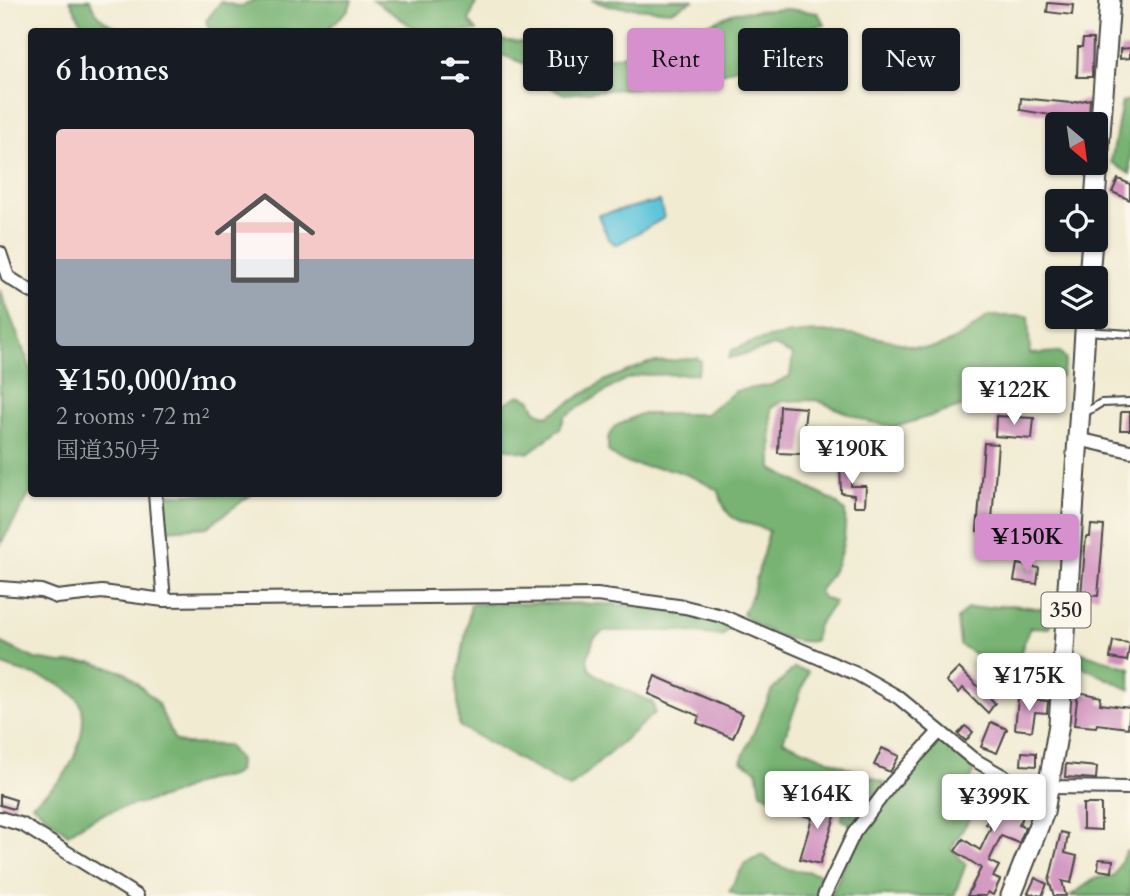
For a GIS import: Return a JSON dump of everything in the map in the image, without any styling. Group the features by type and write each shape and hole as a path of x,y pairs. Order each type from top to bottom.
{"highway":[{"path":"1096,189 1110,0"},
{"name":"350","path":"1011,896 1038,833 1059,724 1085,329"}],"street":[{"path":"0,253 8,277 28,290"},
{"path":"1078,439 1130,451"},
{"path":"155,497 164,600"},
{"path":"0,589 41,591 57,597 102,592 164,600 597,596 685,607 722,616 859,675 898,697 973,759 1008,779 1049,787 1130,788"},
{"path":"824,896 854,833 891,784 939,732"},
{"path":"0,818 23,825 137,896"}],"lane":[{"path":"1108,329 1130,334"},
{"path":"1080,411 1088,411 1101,403 1130,402"}],"green space":[{"path":"70,0 90,0 105,21 119,28 84,28"},
{"path":"253,0 352,0 349,9 329,28 209,28 206,21 221,2 241,7"},
{"path":"374,0 477,0 469,21 475,28 414,28"},
{"path":"591,0 694,0 671,11 608,6"},
{"path":"787,9 818,13 825,25 738,28 738,66 724,73 724,28 699,28 736,12"},
{"path":"502,40 523,42 523,63 502,55"},
{"path":"627,54 627,88 613,90 614,57"},
{"path":"558,91 598,91 564,94"},
{"path":"1130,100 1130,174 1111,162 1122,102"},
{"path":"0,290 28,362 28,497 0,545"},
{"path":"988,316 1028,316 1030,354 1060,352 1066,359 1062,376 895,427 866,421 816,400 783,401 771,408 772,469 834,501 845,511 845,533 840,554 832,573 819,591 823,598 835,602 818,625 814,641 776,635 743,614 752,595 769,531 736,520 726,511 719,491 701,481 669,469 629,464 608,451 608,438 614,427 640,414 705,414 736,391 771,385 790,376 793,355 775,346 729,358 731,351 750,343 787,334 826,332 889,340 916,347 935,347 952,341"},
{"path":"697,358 701,361 697,374 642,375 626,379 565,416 560,429 528,453 502,448 502,405 519,395 530,399 536,411 547,416 606,380 648,363"},
{"path":"163,497 248,497 207,527 166,530"},
{"path":"566,603 639,606 703,617 728,627 726,633 721,636 679,631 604,631 594,638 587,660 590,670 606,681 653,703 655,713 570,788 459,726 457,681 471,604"},
{"path":"1011,605 1051,610 1050,628 1030,627 1012,676 960,645 957,619 967,609"},
{"path":"0,642 35,659 61,663 92,662 126,673 157,702 175,741 185,744 227,745 239,760 238,772 227,777 202,781 171,795 107,813 68,834 32,804 61,779 72,761 83,725 80,703 74,695 58,684 0,664"},
{"path":"1082,653 1130,668 1130,690 1081,666"},
{"path":"794,668 808,672 783,741 885,783 855,825 841,820 844,811 802,796 791,802 771,798 761,792 757,770 741,761 772,690"},
{"path":"940,740 975,770 959,802 973,813 951,849 966,864 954,896 830,896 860,833 902,779"},
{"path":"1126,851 1130,852 1130,896 1070,896 1096,878 1114,876"},
{"path":"763,855 788,869 824,876 816,896 740,896 729,891 745,863"}],"water":[{"path":"660,201 664,218 616,245 608,238 598,215"}],"building":[{"path":"1048,3 1073,5 1072,15 1047,12"},
{"path":"1083,39 1093,39 1092,77 1077,77 1078,47 1082,47"},
{"path":"1130,48 1130,58 1120,59 1120,49"},
{"path":"1021,98 1071,103 1090,99 1089,112 1045,114 1020,110"},
{"path":"1118,179 1130,184 1130,200 1112,192"},
{"path":"780,406 806,408 801,454 778,453"},
{"path":"1121,412 1130,412 1130,430 1120,430"},
{"path":"996,416 1034,418 1032,439 995,436"},
{"path":"984,443 998,444 991,532 977,531"},
{"path":"840,463 852,464 851,486 866,486 865,506 854,506 854,495 841,493"},
{"path":"1091,525 1104,526 1098,596 1081,595 1086,537 1090,537"},
{"path":"1017,564 1039,568 1037,584 1014,581"},
{"path":"1113,641 1130,643 1127,661 1110,658"},
{"path":"959,668 995,703 988,713 963,688 959,693 946,681"},
{"path":"655,676 743,714 733,738 697,723 699,716 648,694"},
{"path":"1078,692 1101,697 1100,704 1130,708 1128,728 1097,724 1096,727 1074,725"},
{"path":"1018,698 1048,701 1047,713 1035,712 1032,731 1015,729"},
{"path":"991,722 1007,729 997,753 981,747"},
{"path":"965,726 973,732 966,741 958,734"},
{"path":"882,748 899,756 890,772 874,765"},
{"path":"1022,752 1036,753 1036,766 1021,765"},
{"path":"1066,764 1097,767 1096,779 1065,777"},
{"path":"999,784 1031,799 1019,825 1025,828 1019,843 1001,836 989,861 999,866 993,877 1000,880 993,895 988,892 986,896 967,896 981,868 955,851 963,839 980,850 991,827 986,824 989,818 964,802 972,790 991,802"},
{"path":"0,795 16,800 14,809 0,805"},
{"path":"803,801 837,810 820,864 800,859 812,818 799,814"},
{"path":"1083,804 1101,804 1101,830 1083,829"},
{"path":"1061,832 1068,834 1065,853 1077,856 1071,883 1062,881 1066,896 1054,896 1049,881"},
{"path":"1099,859 1113,860 1112,872 1098,870"},
{"path":"1035,878 1047,884 1042,896 1028,893"}]}
